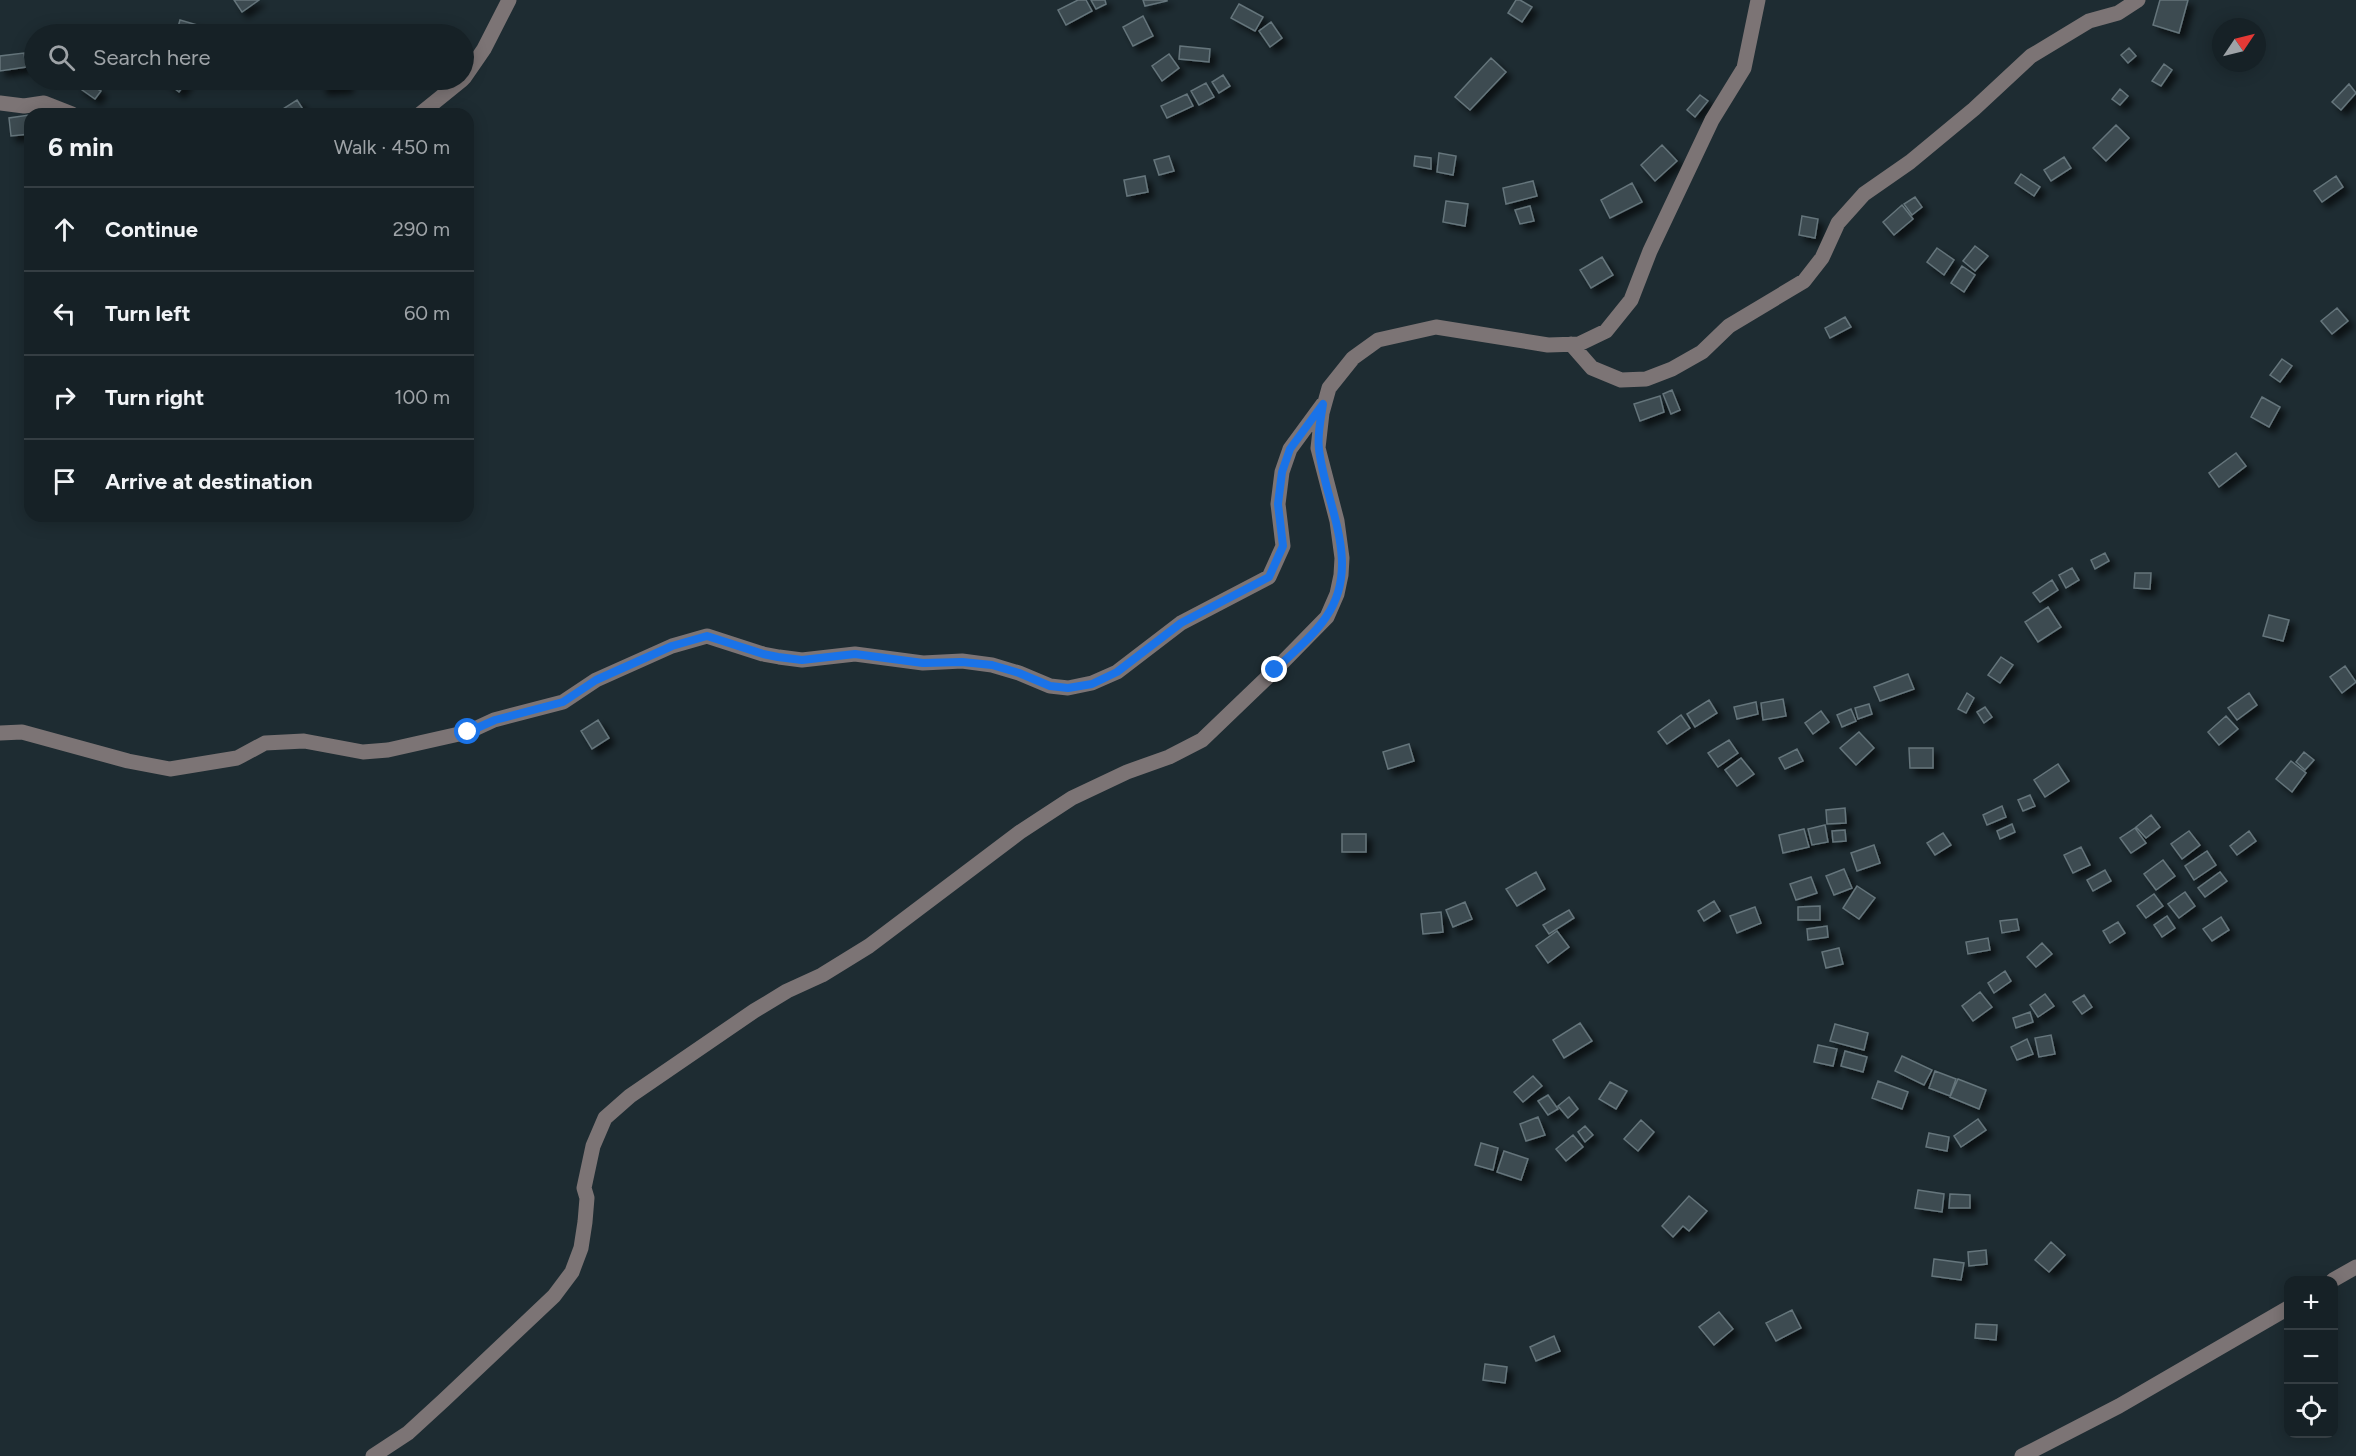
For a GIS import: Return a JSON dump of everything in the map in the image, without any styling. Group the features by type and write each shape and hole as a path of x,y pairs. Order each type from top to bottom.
{"street":[{"path":"474,63 484,49 509,0"},
{"path":"373,1456 408,1433 554,1296 572,1272 581,1248 587,1198 584,1188 593,1146 605,1118 613,1110 666,1070 754,1011 787,991 822,975 869,946 1020,832 1072,798 1126,772 1169,757 1202,740 1326,617 1337,594 1342,558 1337,521 1318,448 1323,404 1329,388 1353,358 1378,340 1436,327 1548,345 1580,344 1606,330 1631,300 1650,251 1712,120 1744,68 1758,0"},
{"path":"1571,344 1593,368 1622,380 1646,379 1672,369 1702,352 1729,326 1803,281 1822,258 1838,223 1864,194 1974,110 2031,56 2089,21 2118,13 2138,0"},
{"path":"427,108 449,90"},
{"path":"0,103 24,106 44,103 57,108"},
{"path":"0,733 22,732 128,761 170,769 237,758 265,743 304,741 363,752 388,750 468,732 495,720 563,702 596,680 672,646 707,636 763,654 802,660 855,654 923,663 962,662 992,665 1050,686 1068,688 1092,684 1117,672 1181,623 1269,577 1283,546 1278,504 1282,472 1290,449 1323,404"},
{"path":"2338,1278 2356,1267"},
{"path":"2022,1456 2119,1406 2284,1311"}],"building":[{"path":"234,0 259,0 242,12"},
{"path":"1078,0 1086,0 1092,11 1066,25 1058,10"},
{"path":"1091,0 1105,0 1106,4 1096,9"},
{"path":"1143,0 1167,0 1167,1 1145,6"},
{"path":"1516,0 1532,7 1522,22 1508,13"},
{"path":"2160,0 2188,0 2179,33 2153,25"},
{"path":"1239,4 1263,17 1255,31 1231,18"},
{"path":"1143,16 1153,36 1133,46 1123,27"},
{"path":"180,20 194,24 179,24"},
{"path":"1271,22 1282,38 1270,47 1259,31"},
{"path":"1180,46 1210,49 1209,62 1179,59"},
{"path":"2129,48 2136,56 2128,63 2121,55"},
{"path":"24,53 24,67 0,71 0,56"},
{"path":"1169,54 1179,68 1162,81 1152,66"},
{"path":"1491,58 1506,72 1470,110 1455,97"},
{"path":"2164,64 2172,70 2161,86 2152,81"},
{"path":"1223,75 1230,86 1219,93 1212,82"},
{"path":"1206,83 1214,97 1199,105 1191,91"},
{"path":"2349,84 2356,93 2341,110 2332,102"},
{"path":"2120,89 2128,96 2120,105 2112,99"},
{"path":"82,90 101,91 95,99"},
{"path":"1187,94 1193,106 1167,118 1161,106"},
{"path":"1700,95 1708,101 1695,117 1687,110"},
{"path":"297,100 302,108 284,108"},
{"path":"24,116 24,135 11,136 9,118"},
{"path":"2116,125 2129,138 2106,161 2093,148"},
{"path":"1662,145 1677,161 1655,181 1641,165"},
{"path":"1439,153 1456,156 1453,175 1437,172"},
{"path":"1169,156 1174,171 1159,175 1154,160"},
{"path":"1415,156 1431,158 1431,169 1414,166"},
{"path":"2064,157 2071,168 2051,181 2044,170"},
{"path":"2021,174 2040,187 2034,196 2015,183"},
{"path":"1145,176 1148,192 1127,196 1124,180"},
{"path":"2336,176 2343,187 2322,202 2314,191"},
{"path":"1533,181 1537,196 1506,204 1503,188"},
{"path":"1632,183 1642,202 1610,218 1601,200"},
{"path":"1915,197 1922,207 1912,215 1904,204"},
{"path":"1446,201 1468,204 1465,226 1443,222"},
{"path":"1902,205 1913,219 1894,235 1883,222"},
{"path":"1530,206 1534,221 1520,224 1515,210"},
{"path":"1802,216 1818,219 1815,238 1799,235"},
{"path":"1975,246 1988,256 1975,271 1963,261"},
{"path":"1937,248 1954,260 1944,275 1927,262"},
{"path":"1602,257 1613,275 1591,288 1580,270"},
{"path":"1962,266 1975,275 1964,292 1951,283"},
{"path":"2337,308 2348,321 2332,334 2321,321"},
{"path":"1845,317 1851,327 1830,338 1825,328"},
{"path":"2282,359 2292,366 2280,382 2270,375"},
{"path":"1672,390 1680,410 1671,414 1663,394"},
{"path":"1660,396 1664,412 1640,421 1634,404"},
{"path":"2262,397 2280,407 2269,427 2251,417"},
{"path":"2236,453 2246,466 2219,487 2209,473"},
{"path":"2105,553 2109,561 2095,569 2091,560"},
{"path":"2072,568 2079,580 2066,588 2059,575"},
{"path":"2135,573 2151,573 2150,589 2134,588"},
{"path":"2052,580 2058,590 2040,602 2033,593"},
{"path":"2048,607 2061,627 2038,642 2025,622"},
{"path":"2269,615 2289,620 2283,641 2263,636"},
{"path":"2001,657 2013,665 2000,683 1988,675"},
{"path":"2345,666 2356,682 2342,693 2330,677"},
{"path":"1908,674 1914,689 1880,701 1874,687"},
{"path":"1967,693 1974,698 1966,713 1958,709"},
{"path":"2249,693 2257,705 2237,720 2228,708"},
{"path":"1783,699 1786,716 1763,720 1761,703"},
{"path":"1709,700 1717,713 1695,727 1687,714"},
{"path":"1756,702 1758,714 1737,719 1734,707"},
{"path":"1869,704 1872,714 1858,719 1855,708"},
{"path":"1985,707 1992,717 1984,723 1977,712"},
{"path":"1851,709 1856,721 1842,727 1837,715"},
{"path":"1821,711 1829,722 1813,734 1805,723"},
{"path":"1681,715 1690,728 1667,744 1658,732"},
{"path":"2226,716 2238,729 2219,745 2208,732"},
{"path":"598,720 609,738 592,749 581,731"},
{"path":"1859,732 1874,748 1856,765 1840,748"},
{"path":"1729,740 1738,753 1718,767 1708,753"},
{"path":"1409,744 1414,761 1388,769 1383,752"},
{"path":"1909,748 1933,748 1933,768 1910,768"},
{"path":"1797,749 1803,761 1785,769 1779,758"},
{"path":"2304,752 2314,760 2305,770 2296,762"},
{"path":"1741,758 1754,774 1737,786 1725,770"},
{"path":"2291,761 2306,773 2292,792 2276,779"},
{"path":"2058,764 2069,781 2045,797 2034,780"},
{"path":"2030,795 2035,806 2023,811 2018,800"},
{"path":"2002,806 2006,817 1987,825 1983,815"},
{"path":"1845,808 1846,823 1827,824 1826,810"},
{"path":"2151,815 2160,827 2146,838 2136,827"},
{"path":"2012,824 2015,832 2000,839 1997,831"},
{"path":"1825,825 1828,842 1812,845 1808,829"},
{"path":"2135,828 2146,843 2131,853 2120,838"},
{"path":"1804,829 1809,847 1783,853 1779,835"},
{"path":"1845,830 1846,841 1833,842 1832,831"},
{"path":"2189,831 2200,845 2182,859 2171,844"},
{"path":"2249,831 2256,841 2237,855 2230,846"},
{"path":"1943,833 1951,845 1935,855 1927,843"},
{"path":"1342,834 1366,834 1366,852 1342,852"},
{"path":"1874,845 1880,863 1857,871 1851,853"},
{"path":"2081,847 2090,865 2073,873 2064,855"},
{"path":"2207,851 2216,865 2194,880 2185,866"},
{"path":"2163,860 2175,876 2156,890 2144,874"},
{"path":"1844,869 1852,888 1834,895 1826,876"},
{"path":"2105,870 2111,881 2093,891 2087,880"},
{"path":"1536,872 1545,889 1517,906 1506,889"},
{"path":"2220,872 2227,881 2205,897 2198,888"},
{"path":"1811,877 1817,893 1796,900 1790,884"},
{"path":"1857,886 1875,898 1859,919 1843,908"},
{"path":"2185,892 2195,906 2179,918 2168,904"},
{"path":"2154,894 2163,906 2146,918 2137,906"},
{"path":"1714,901 1720,911 1704,921 1698,911"},
{"path":"1465,902 1472,919 1453,927 1446,910"},
{"path":"1820,906 1820,920 1798,920 1798,907"},
{"path":"1755,907 1761,923 1737,933 1730,916"},
{"path":"1569,910 1574,918 1549,934 1543,925"},
{"path":"1441,912 1443,932 1423,934 1421,914"},
{"path":"2167,916 2175,928 2162,937 2154,925"},
{"path":"2221,917 2229,930 2212,941 2203,929"},
{"path":"2017,919 2019,930 2002,933 2000,921"},
{"path":"2118,922 2125,933 2110,943 2103,931"},
{"path":"1827,926 1828,937 1808,940 1807,929"},
{"path":"1557,931 1569,947 1548,963 1536,946"},
{"path":"1988,938 1990,950 1968,954 1966,942"},
{"path":"2042,943 2052,954 2036,967 2027,957"},
{"path":"1839,948 1843,964 1826,968 1822,952"},
{"path":"2005,971 2011,981 1994,993 1988,983"},
{"path":"1980,992 1992,1007 1973,1021 1962,1006"},
{"path":"2045,994 2054,1006 2038,1017 2030,1005"},
{"path":"2084,995 2092,1007 2082,1014 2073,1002"},
{"path":"2030,1012 2033,1022 2016,1028 2013,1018"},
{"path":"1580,1023 1592,1041 1564,1058 1553,1040"},
{"path":"1835,1024 1868,1033 1864,1050 1830,1041"},
{"path":"2051,1035 2055,1054 2039,1057 2035,1038"},
{"path":"2027,1039 2033,1054 2017,1060 2011,1047"},
{"path":"1818,1045 1837,1049 1833,1066 1814,1062"},
{"path":"1845,1051 1867,1057 1863,1072 1841,1066"},
{"path":"1902,1056 1932,1070 1924,1085 1895,1071"},
{"path":"1935,1071 1956,1079 1950,1096 1929,1088"},
{"path":"1533,1076 1542,1086 1523,1102 1514,1092"},
{"path":"1958,1079 1986,1090 1979,1109 1950,1097"},
{"path":"1878,1081 1908,1092 1902,1109 1872,1098"},
{"path":"1610,1082 1627,1091 1616,1109 1599,1099"},
{"path":"1548,1095 1558,1109 1548,1115 1538,1101"},
{"path":"1569,1097 1578,1109 1568,1118 1558,1106"},
{"path":"1538,1117 1545,1135 1526,1141 1520,1124"},
{"path":"1978,1119 1986,1130 1961,1147 1954,1136"},
{"path":"1641,1120 1654,1132 1638,1151 1624,1139"},
{"path":"1585,1126 1593,1135 1585,1142 1578,1132"},
{"path":"1929,1133 1949,1137 1947,1151 1926,1147"},
{"path":"1573,1135 1583,1147 1566,1161 1556,1149"},
{"path":"1481,1143 1498,1148 1493,1170 1475,1165"},
{"path":"1504,1151 1528,1159 1521,1180 1497,1172"},
{"path":"1918,1190 1944,1194 1942,1212 1915,1208"},
{"path":"1950,1194 1970,1195 1970,1208 1949,1208"},
{"path":"1689,1196 1707,1211 1689,1231 1683,1226 1673,1237 1662,1226"},
{"path":"2051,1242 2065,1255 2049,1272 2035,1260"},
{"path":"1986,1250 1987,1264 1969,1266 1968,1252"},
{"path":"1934,1259 1964,1263 1961,1280 1932,1276"},
{"path":"1792,1310 1801,1328 1776,1341 1766,1323"},
{"path":"1719,1312 1733,1329 1714,1345 1699,1327"},
{"path":"1976,1324 1997,1325 1996,1340 1975,1338"},
{"path":"1554,1336 1560,1351 1536,1361 1530,1347"},
{"path":"1485,1364 1507,1367 1505,1383 1483,1380"}],"route":[{"path":"468,732 495,720 563,702 596,680 672,646 707,636 763,654 802,660 855,654 923,663 962,662 992,665 1050,686 1068,688 1092,684 1117,672 1181,623 1269,577 1283,546 1278,504 1282,472 1290,449 1306,424 1323,404 1318,448 1337,521 1342,558 1341,575 1337,594 1326,617 1275,670"}]}
